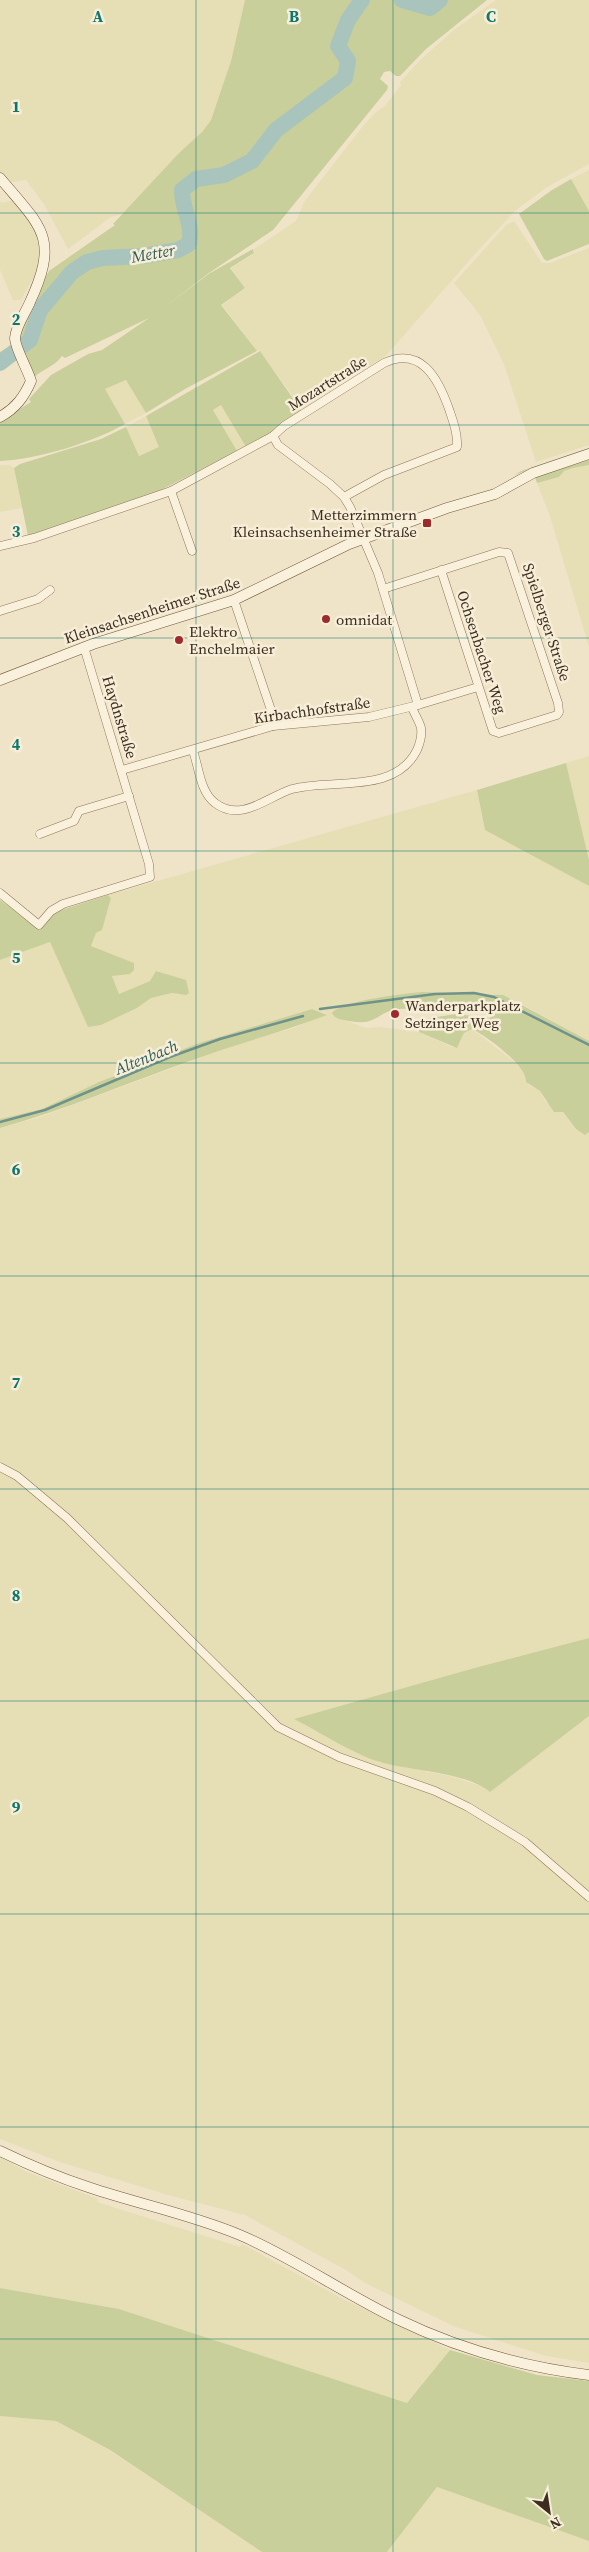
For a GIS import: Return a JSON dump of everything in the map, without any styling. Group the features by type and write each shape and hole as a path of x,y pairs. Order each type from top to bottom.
{"main road":[{"path":"0,178 38,223 46,251 44,265 30,303 22,317 15,339 31,381 26,395 16,406 0,417"},
{"name":"Kleinsachsenheimer Straße","path":"0,680 84,647 234,600 362,540 447,508 495,494 533,473 589,454"},
{"path":"0,2151 50,2174 210,2223 241,2236 283,2255 397,2319 458,2344 532,2365 589,2375"}],"street":[{"name":"Mozartstraße","path":"0,546 34,538 171,491 273,436 284,426 384,363 395,358 415,360 428,369 438,380 458,439 457,447 384,475 344,497"},
{"path":"194,751 204,786 214,802 231,809 249,808 292,790 366,781 396,772 409,761 419,744 421,727 383,589 344,497 278,445 273,436"},
{"path":"171,491 192,551"},
{"name":"Spielberger Straße","path":"383,589 499,552 505,552 510,555 559,712"},
{"name":"Ochsenbacher Weg","path":"441,570 478,687 495,733 552,717 559,712"},
{"path":"0,611 38,598 50,590"},
{"path":"234,600 271,710 272,726"},
{"name":"Haydnstraße","path":"0,893 39,925 51,911 62,904 150,877 149,864 84,647"},
{"name":"Kirbachhofstraße","path":"122,770 194,751 272,726 369,716 415,706 478,687"},
{"path":"40,834 74,821 78,811 129,796"},
{"path":"0,1467 18,1476 67,1518 278,1727 339,1757 435,1791 468,1807 525,1842 589,1897"}],"shaded area":[{"path":"0,0 245,0 231,61 211,120 202,132 179,153 123,214 111,217 68,249 44,204 26,180 0,184"},
{"path":"496,0 589,0 589,164 547,187 516,210 384,358 360,370 302,409 259,350 257,351 222,305 245,288 231,268 255,253 254,249 296,221 304,202 363,126 376,112 385,106 401,85 400,82 419,61 455,29"},
{"path":"589,170 589,211 571,179"},
{"path":"13,200 34,226 40,245 37,271 21,300 13,300 0,269 0,201 2,203"},
{"path":"514,221 542,263 550,263 589,248 589,445 536,462 504,364 480,315 454,283 506,225"},
{"path":"127,380 146,413 125,424 105,389"},
{"path":"221,405 246,447 237,451 213,410"},
{"path":"146,416 160,447 139,456 126,427"},
{"path":"0,465 10,465 14,468 22,508 0,512"},
{"path":"589,465 589,647 550,516 537,483 559,477 564,471"},
{"path":"589,756 589,860 566,763"},
{"path":"477,790 485,830 589,886 589,1041 514,1000 493,994 402,994 338,1008 333,1011 333,1016 366,1028 380,1027 419,1032 452,1047 460,1043 464,1033 472,1029 521,1067 527,1075 529,1085 540,1091 545,1101 562,1112 576,1129 585,1135 589,1132 589,1638 294,1719 378,1762 450,1776 484,1787 490,1792 589,1716 589,2363 546,2356 453,2326 365,2283 346,2270 245,2215 168,2195 60,2162 0,2139 0,1128 40,1117 243,1042 293,1028 327,1014 312,1009 199,1043 99,1082 42,1109 0,1119 0,960 50,942 88,1027 101,1025 137,1008 151,998 172,993 179,995 166,974 157,971 150,981 119,994 112,975 134,963 91,946 96,933 102,930 111,898 108,895"},
{"path":"0,2157 27,2172 98,2199 97,2202 240,2247 242,2244 343,2299 450,2350 407,2403 119,2309 0,2288"},
{"path":"0,2416 56,2421 109,2450 262,2552 0,2552"},
{"path":"437,2487 589,2541 589,2552 387,2552"}],"green space":[{"path":"245,0 487,0 426,49 400,76 396,76 390,71 384,72 380,79 388,86 387,90 273,230 209,273 162,309 210,273 253,249 254,253 230,268 245,288 221,305 257,351 185,389 146,413 126,380 105,389 125,424 112,431 64,449 47,454 0,461 0,421 31,402 29,399 51,375 88,354 102,350 149,318 65,358 62,356 31,381 15,339 21,317 49,271 115,225 113,224 179,153 202,132 211,120 231,61"},
{"path":"571,179 589,211 589,244 547,261 544,259 519,214"},
{"path":"11,345 18,357 0,370 0,352"},
{"path":"260,351 301,410 275,428 270,435 246,447 221,405 213,410 237,451 155,493 28,536 14,468 20,464 101,439 126,427 139,456 159,447 146,416"},
{"path":"589,448 589,450 514,475 521,471"},
{"path":"589,460 589,465 564,471 559,477 537,483 535,477"},
{"path":"566,763 589,860 589,886 485,830 477,790"},
{"path":"108,895 111,898 102,930 96,933 91,946 134,963 134,970 130,974 112,976 119,994 150,981 156,971 186,980 189,993 186,995 172,993 151,998 137,1008 101,1025 88,1027 50,942 0,960 0,900 41,928 52,913"},
{"path":"423,992 503,995 589,1041 589,1132 585,1135 576,1129 563,1112 554,1112 540,1091 526,1082 525,1075 513,1060 496,1045 472,1029 464,1033 457,1048 419,1032 421,1020 424,1019 456,1014 490,1018 496,1013 479,1009 402,1009 385,1013 370,1021 355,1022 340,1019 332,1013 360,1001"},
{"path":"312,1009 327,1015 207,1055 48,1113 0,1128 0,1119 42,1109 99,1082 199,1043"},
{"path":"589,1638 589,1716 490,1792 480,1785 453,1776 370,1759 294,1719 478,1667"},
{"path":"0,2288 119,2309 407,2403 450,2350 537,2375 589,2381 589,2541 437,2487 387,2552 262,2552 110,2450 56,2421 0,2416"}],"waterway":[{"name":"Metter","path":"0,363 30,340 40,310 72,272 87,262 103,258 143,256 178,250 189,244 190,230 182,190 196,179 224,175 252,161 276,130 345,78 348,61 338,46 348,20 362,0"},
{"name":"Metter","path":"402,0 430,8 440,0"},
{"name":"Altenbach","path":"320,1009 435,994 474,993 494,997 589,1045"},
{"name":"Altenbach","path":"0,1122 45,1110 170,1057 220,1039 303,1016"}],"place":[{"name":"Metterzimmern Kleinsachsenheimer Straße","path":"427,523"},
{"name":"omnidat","path":"326,619"},
{"name":"Elektro Enchelmaier","path":"179,640"},
{"name":"Wanderparkplatz Setzinger Weg","path":"395,1014"}]}
